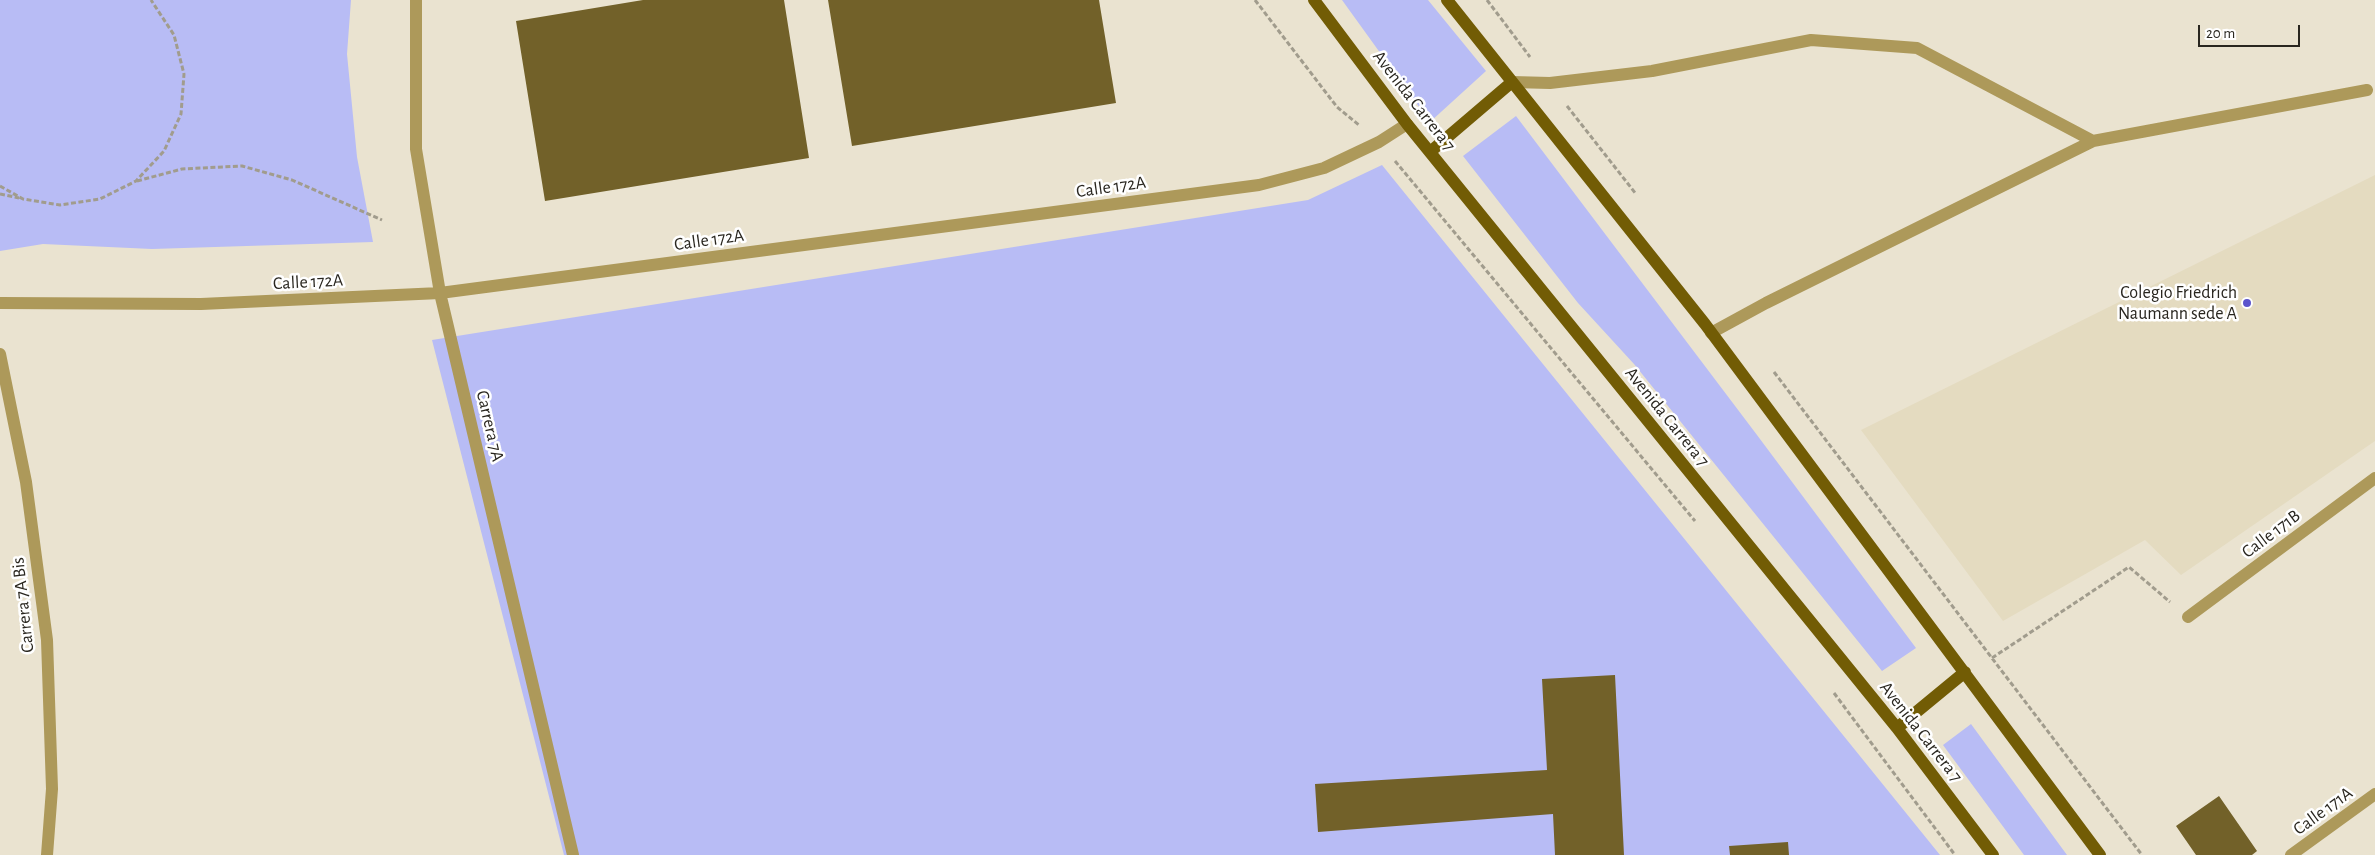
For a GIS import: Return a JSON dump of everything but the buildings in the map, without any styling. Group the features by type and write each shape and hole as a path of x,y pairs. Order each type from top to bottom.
{"main road":[{"name":"Avenida Carrera 7","path":"1314,0 1407,124 1897,728 1993,855"},
{"path":"1447,0 1711,333 2100,855"},
{"path":"1430,152 1512,82"},
{"path":"1897,728 1965,672"}],"street":[{"name":"Carrera 7A","path":"416,0 416,149 440,293 573,855"},
{"path":"1512,82 1550,83 1652,71 1811,40 1916,48 2093,141"},
{"path":"1711,333 1766,303 2093,141 2368,90"},
{"name":"Calle 172A","path":"0,303 202,304 440,293 1259,185 1324,168 1379,142 1407,124"},
{"name":"Carrera 7A Bis","path":"0,354 26,482 46,640 52,789 46,855"},
{"name":"Calle 171B","path":"2188,617 2375,478"},
{"name":"Calle 171A","path":"2292,855 2375,794"}],"path":[{"path":"136,181 164,151 181,114 184,74 174,35 151,0"},
{"path":"1255,0 1337,107 1379,142 1698,526"},
{"path":"0,194 60,205 100,199 136,181 182,168 242,166 292,180 382,220"},
{"path":"0,186 23,199"},
{"path":"1992,658 2129,567 2188,617"},
{"path":"1830,688 1954,855"}],"shaded area":[{"path":"0,0 351,0 347,54 357,157 373,242 152,249 43,244 0,251"},
{"path":"1342,0 1428,0 1486,71 1430,122"},
{"path":"1516,116 1916,648 1882,671 1634,364 1578,303 1463,156"},
{"path":"1382,165 1940,855 564,855 432,340 1308,200"},
{"name":"Colegio Friedrich Naumann sede A","path":"2375,175 2375,441 2181,575 2145,540 2003,621 1861,430"},
{"path":"1971,724 2067,855 2024,855 1943,745"}],"place":[{"name":"Colegio Friedrich Naumann sede A","path":"2247,303"}]}
